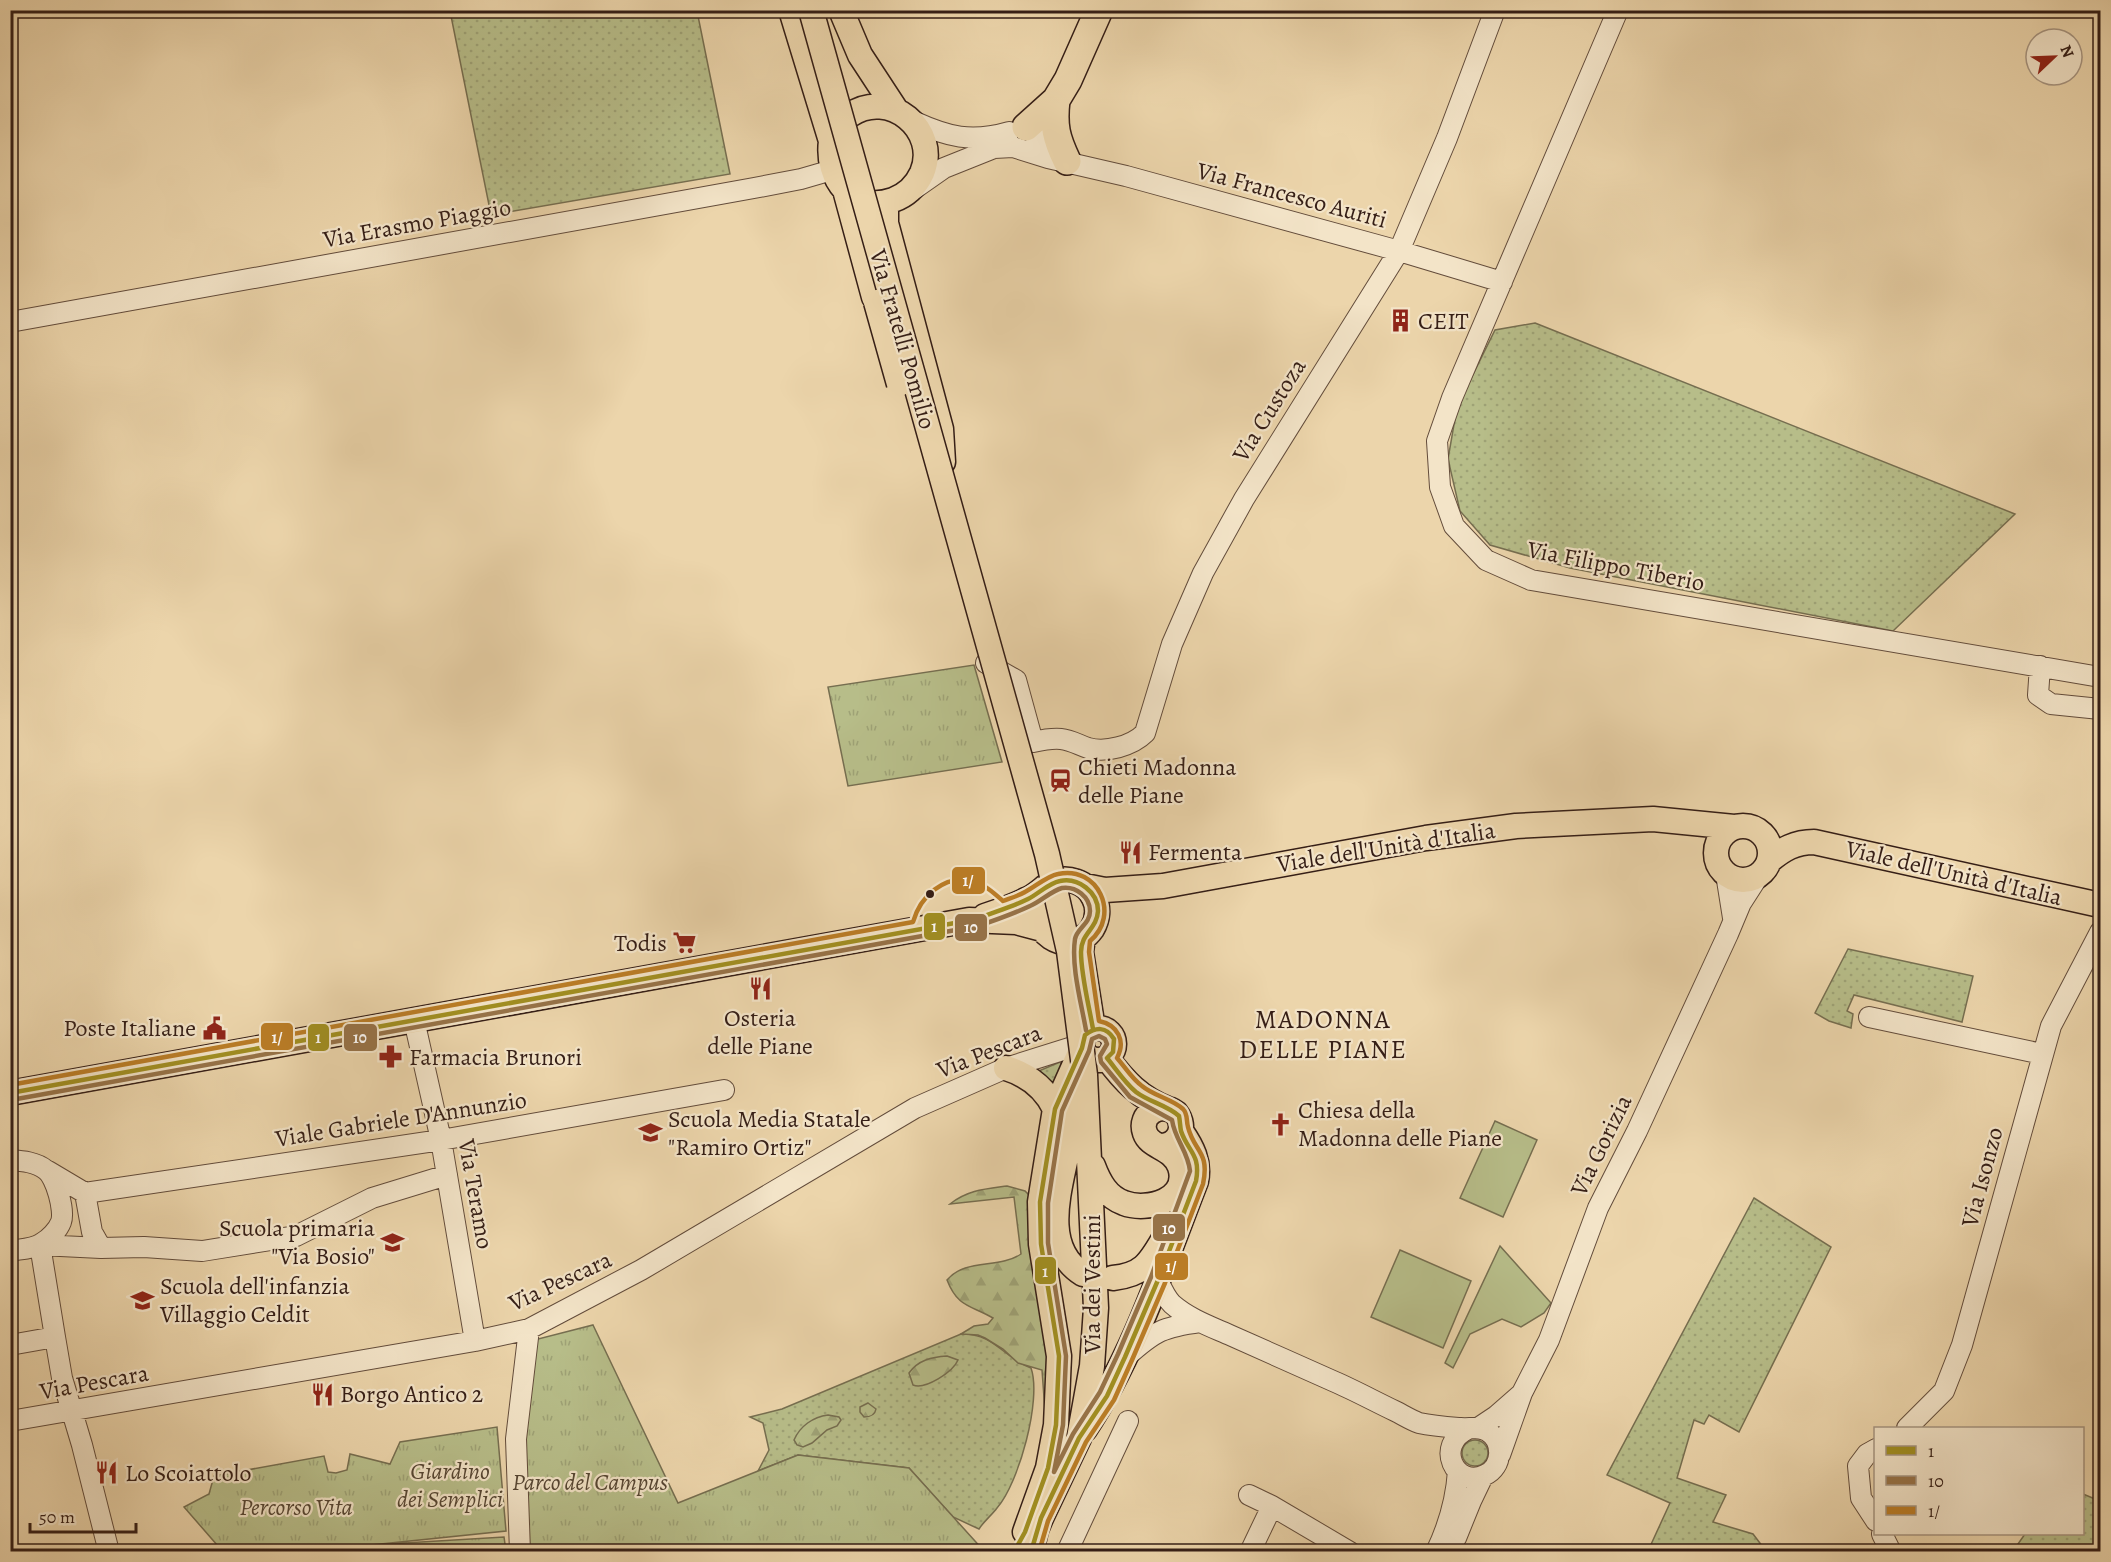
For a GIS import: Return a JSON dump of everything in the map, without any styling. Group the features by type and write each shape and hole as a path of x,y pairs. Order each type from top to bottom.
{"highway":[{"path":"1026,127 1056,100 1072,72 1099,10"},
{"path":"1056,100 1054,122 1058,141 1067,161"}],"main road":[{"path":"791,10 831,141"},
{"name":"Via Fratelli Pomilio","path":"811,10 1047,854 1072,972 1085,1075"},
{"path":"841,10 860,55 904,116 922,135 926,150 925,166 919,181 897,197 876,203 844,186"},
{"path":"904,116 880,106 864,108 850,115 838,126 831,141 830,155 844,186 915,442 944,485"},
{"path":"897,197 886,223 940,429 944,485"},
{"name":"Viale dell'Unità d'Italia","path":"1085,886 1105,890 1163,886 1383,846 1536,824 1653,819 1734,827"},
{"name":"Viale dell'Unità d'Italia","path":"1611,822 1679,830 1698,839 1721,865"},
{"path":"1746,826 1758,830 1770,847 1764,868 1742,880 1721,865 1716,849 1722,836 1734,827 1746,826"},
{"name":"Viale dell'Unità d'Italia","path":"1758,830 2100,905"},
{"name":"Viale dell'Unità d'Italia","path":"1764,868 1781,850 1794,844 1807,842"},
{"path":"1083,937 1054,939 1042,929 1037,921 1037,901 1042,892 1051,884 1059,880 1075,881 1085,886 1096,901 1083,937 1088,1056 1097,1060 1107,1058 1125,1082 1144,1123"},
{"name":"Viale dell'Unità d'Italia","path":"1083,937 1114,906 1163,886"},
{"path":"10,1093 976,919 1042,892"},
{"path":"976,919 1016,922 1042,929"},
{"path":"1028,1538 1048,1468 1056,1425 1059,1356 1041,1244 1040,1202 1055,1109 1086,1040"},
{"path":"1006,1068 1035,1082 1048,1096 1055,1109"},
{"path":"1083,1274 1073,1268 1066,1259 1058,1237 1056,1205 1085,1075"},
{"name":"Via dei Vestini","path":"1028,1538 1079,1438 1092,1366 1096,1308 1085,1075"},
{"path":"1079,1438 1107,1396 1125,1357 1158,1280 1198,1171 1192,1148 1181,1131 1179,1116 1168,1108 1145,1098 1125,1082"},
{"path":"1089,1155 1097,1177 1109,1195 1127,1204 1147,1206 1168,1200 1180,1185 1179,1166 1175,1158 1160,1146 1149,1141 1144,1130 1144,1123 1146,1117 1155,1109 1168,1108"},
{"path":"1160,1146 1176,1141 1181,1131"},
{"path":"1113,1278 1133,1275 1151,1261 1193,1189"}],"street":[{"name":"Via Custoza","path":"1033,742 1061,739 1088,748 1104,750 1136,741 1145,733 1172,645 1203,573 1244,498 1399,251 1447,138 1495,10"},
{"name":"Via Filippo Tiberio","path":"1618,10 1452,398 1437,441 1440,487 1454,526 1486,560 1531,580 2100,677"},
{"path":"904,116 935,131 967,139 993,136 1026,127"},
{"path":"897,197 944,168 994,148 1026,127"},
{"name":"Via Francesco Auriti","path":"1026,127 1067,161"},
{"name":"Via Francesco Auriti","path":"994,148 1013,147 1047,158 1067,161 1399,251 1502,282"},
{"name":"Via Erasmo Piaggio","path":"10,322 801,179 844,186"},
{"name":"Via Fratelli Pomilio","path":"844,186 983,661 1016,680 1033,742"},
{"path":"2040,666 2038,695 2051,704 2100,709"},
{"path":"1721,865 1733,921"},
{"name":"Via Gorizia","path":"1500,1455 1522,1393 1549,1340 1598,1208 1637,1131 1741,903 1764,868"},
{"name":"Via Isonzo","path":"1908,1427 1944,1391 1962,1345 2042,1054 2054,1018 2100,932"},
{"path":"1869,1017 2042,1054"},
{"name":"Via Teramo","path":"414,1020 441,1140 475,1341"},
{"name":"Via Pescara","path":"10,1421 475,1341 529,1329 641,1270 915,1108 1006,1068 1086,1040"},
{"name":"Viale Gabriele D'Annunzio","path":"85,1193 441,1140 724,1090"},
{"path":"10,1160 32,1163 85,1193 92,1232 101,1248"},
{"path":"48,1171 60,1198 62,1222"},
{"path":"10,1251 40,1245 101,1248 144,1247 202,1251 296,1236 372,1197 447,1175"},
{"path":"40,1245 52,1235 85,1193"},
{"path":"40,1245 62,1378 109,1551"},
{"path":"1158,1280 1172,1304 1200,1322 1418,1422 1434,1438 1455,1467 1470,1477 1483,1476 1495,1468 1500,1455 1492,1434 1473,1428 1418,1422"},
{"path":"1125,1357 1150,1336 1173,1326 1200,1322"},
{"path":"520,1551 516,1439 529,1329"},
{"path":"10,1345 55,1337"},
{"name":"Via Gorizia","path":"1473,1428 1496,1416 1522,1393"},
{"path":"1067,1551 1128,1421"},
{"path":"1436,1551 1448,1527 1456,1496 1455,1467 1451,1446 1460,1432 1473,1428"},
{"path":"1874,1450 1867,1454 1858,1466 1861,1498 1874,1519"},
{"path":"1450,1551 1483,1476"},
{"path":"1249,1496 1272,1506 1319,1544 1350,1551"},
{"path":"1250,1551 1272,1506"},
{"path":"1883,1535 1891,1551"}],"green space":[{"path":"450,11 697,11 730,174 491,215"},
{"path":"1535,323 2015,514 1893,631 1570,568 1490,545 1460,511 1448,459 1457,407 1495,330"},
{"path":"974,665 1002,762 848,786 828,687"},
{"path":"1848,949 1973,976 1962,1022 1854,995 1847,1011 1853,1014 1851,1028 1829,1021 1815,1013"},
{"path":"1060,1062 1062,1066 1055,1097 1034,1073"},
{"path":"1495,1121 1537,1140 1503,1217 1460,1198"},
{"path":"1007,1186 1025,1191 1033,1199 1048,1302 1048,1418 1045,1411 1042,1370 1018,1363 1003,1349 985,1338 978,1335 961,1334 974,1326 988,1324 993,1318 961,1301 947,1280 954,1273 963,1269 1012,1259 1021,1254 1014,1197 950,1204 970,1193"},
{"path":"1754,1198 1831,1247 1739,1432 1709,1415 1704,1424 1694,1420 1677,1478 1726,1495 1713,1522 1753,1534 1766,1551 1648,1551 1670,1503 1607,1475"},
{"path":"1500,1246 1551,1303 1544,1313 1521,1327 1502,1319 1470,1334 1453,1368 1445,1363"},
{"path":"1400,1250 1471,1281 1443,1348 1371,1317"},
{"name":"Parco del Campus","path":"593,1325 678,1503 798,1455 909,1468 984,1551 530,1551 517,1465 534,1340"},
{"path":"961,1334 982,1337 1021,1364 1031,1368 1034,1382 1031,1419 1013,1480 997,1508 979,1529 953,1517 909,1468 798,1455 758,1471 769,1450 763,1423 750,1417 782,1409"},
{"path":"947,1356 958,1360 951,1370 924,1385 913,1385 909,1373 917,1365 931,1358"},
{"path":"868,1403 876,1409 872,1415 864,1417 860,1412 860,1407"},
{"path":"828,1415 839,1417 841,1420 837,1426 827,1430 812,1443 803,1447 797,1445 794,1440 803,1426 812,1420"},
{"path":"497,1427 506,1531 371,1545 504,1537 506,1551 237,1551 218,1546 184,1507 209,1494 214,1476 324,1456 328,1472 336,1473 347,1470 350,1454 390,1464 400,1442"},
{"path":"1475,1440 1484,1444 1488,1453 1484,1462 1475,1466 1466,1462 1462,1453 1466,1444"},
{"path":"2084,1494 2100,1501 2100,1551 2013,1551 2024,1535 2084,1535"}],"transit line":[{"name":"1/","path":"10,1085 913,922 927,896 943,884 952,881 976,882 1003,901 1054,875 1072,873 1084,877 1094,884 1101,894 1104,906 1104,918 1099,930 1090,941 1089,952 1099,1021 1115,1030 1121,1046 1117,1058 1135,1080 1185,1111 1191,1135 1203,1158 1205,1173 1203,1184 1165,1283 1132,1360 1114,1400 1086,1442 1048,1521 1039,1552"},
{"name":"1","path":"10,1093 977,919 1022,902 1056,882 1067,880 1086,887 1097,904 1097,917 1084,940 1081,952 1093,1029"},
{"name":"10","path":"11,1100 978,926 1024,909 1062,888 1072,889 1085,897 1090,911 1086,923 1076,935 1074,950 1077,984 1086,1030"},
{"name":"1","path":"1014,1552 1025,1532 1048,1468 1056,1425 1059,1356 1041,1244 1040,1202 1055,1109 1082,1048 1085,1035 1093,1030 1101,1029 1108,1032 1114,1039 1113,1052 1107,1058 1128,1084 1136,1092 1179,1116 1181,1131 1197,1165 1196,1181 1125,1357 1107,1396 1079,1438 1041,1518 1031,1552"},
{"name":"10","path":"1099,1036 1105,1039 1107,1044 1100,1056 1101,1062 1130,1097 1172,1120 1187,1157 1190,1171 1151,1277 1118,1354 1100,1392 1073,1434 1054,1472 1063,1425 1066,1356 1048,1243 1048,1203 1062,1111 1089,1051 1092,1039 1099,1036"}],"place":[{"name":"CEIT","path":"1400,321"},
{"name":"Chieti Madonna delle Piane","path":"1060,781"},
{"name":"Fermenta","path":"1130,852"},
{"name":"Todis","path":"685,943"},
{"name":"Osteria delle Piane","path":"760,988"},
{"name":"Poste Italiane","path":"214,1028"},
{"name":"Farmacia Brunori","path":"391,1057"},
{"name":"Chiesa della Madonna delle Piane","path":"1280,1124"},
{"name":"Scuola Media Statale \"Ramiro Ortiz\"","path":"650,1133"},
{"name":"Scuola primaria \"Via Bosio\"","path":"393,1242"},
{"name":"Scuola dell'infanzia Villaggio Celdit","path":"142,1300"},
{"name":"Borgo Antico 2","path":"322,1394"},
{"name":"Lo Scoiattolo","path":"107,1473"}],"district":[{"name":"MADONNA DELLE PIANE","path":"1323,1034"}],"park label":[{"name":"Giardino dei Semplici","path":"450,1485"},
{"name":"Percorso Vita","path":"296,1507"}]}
